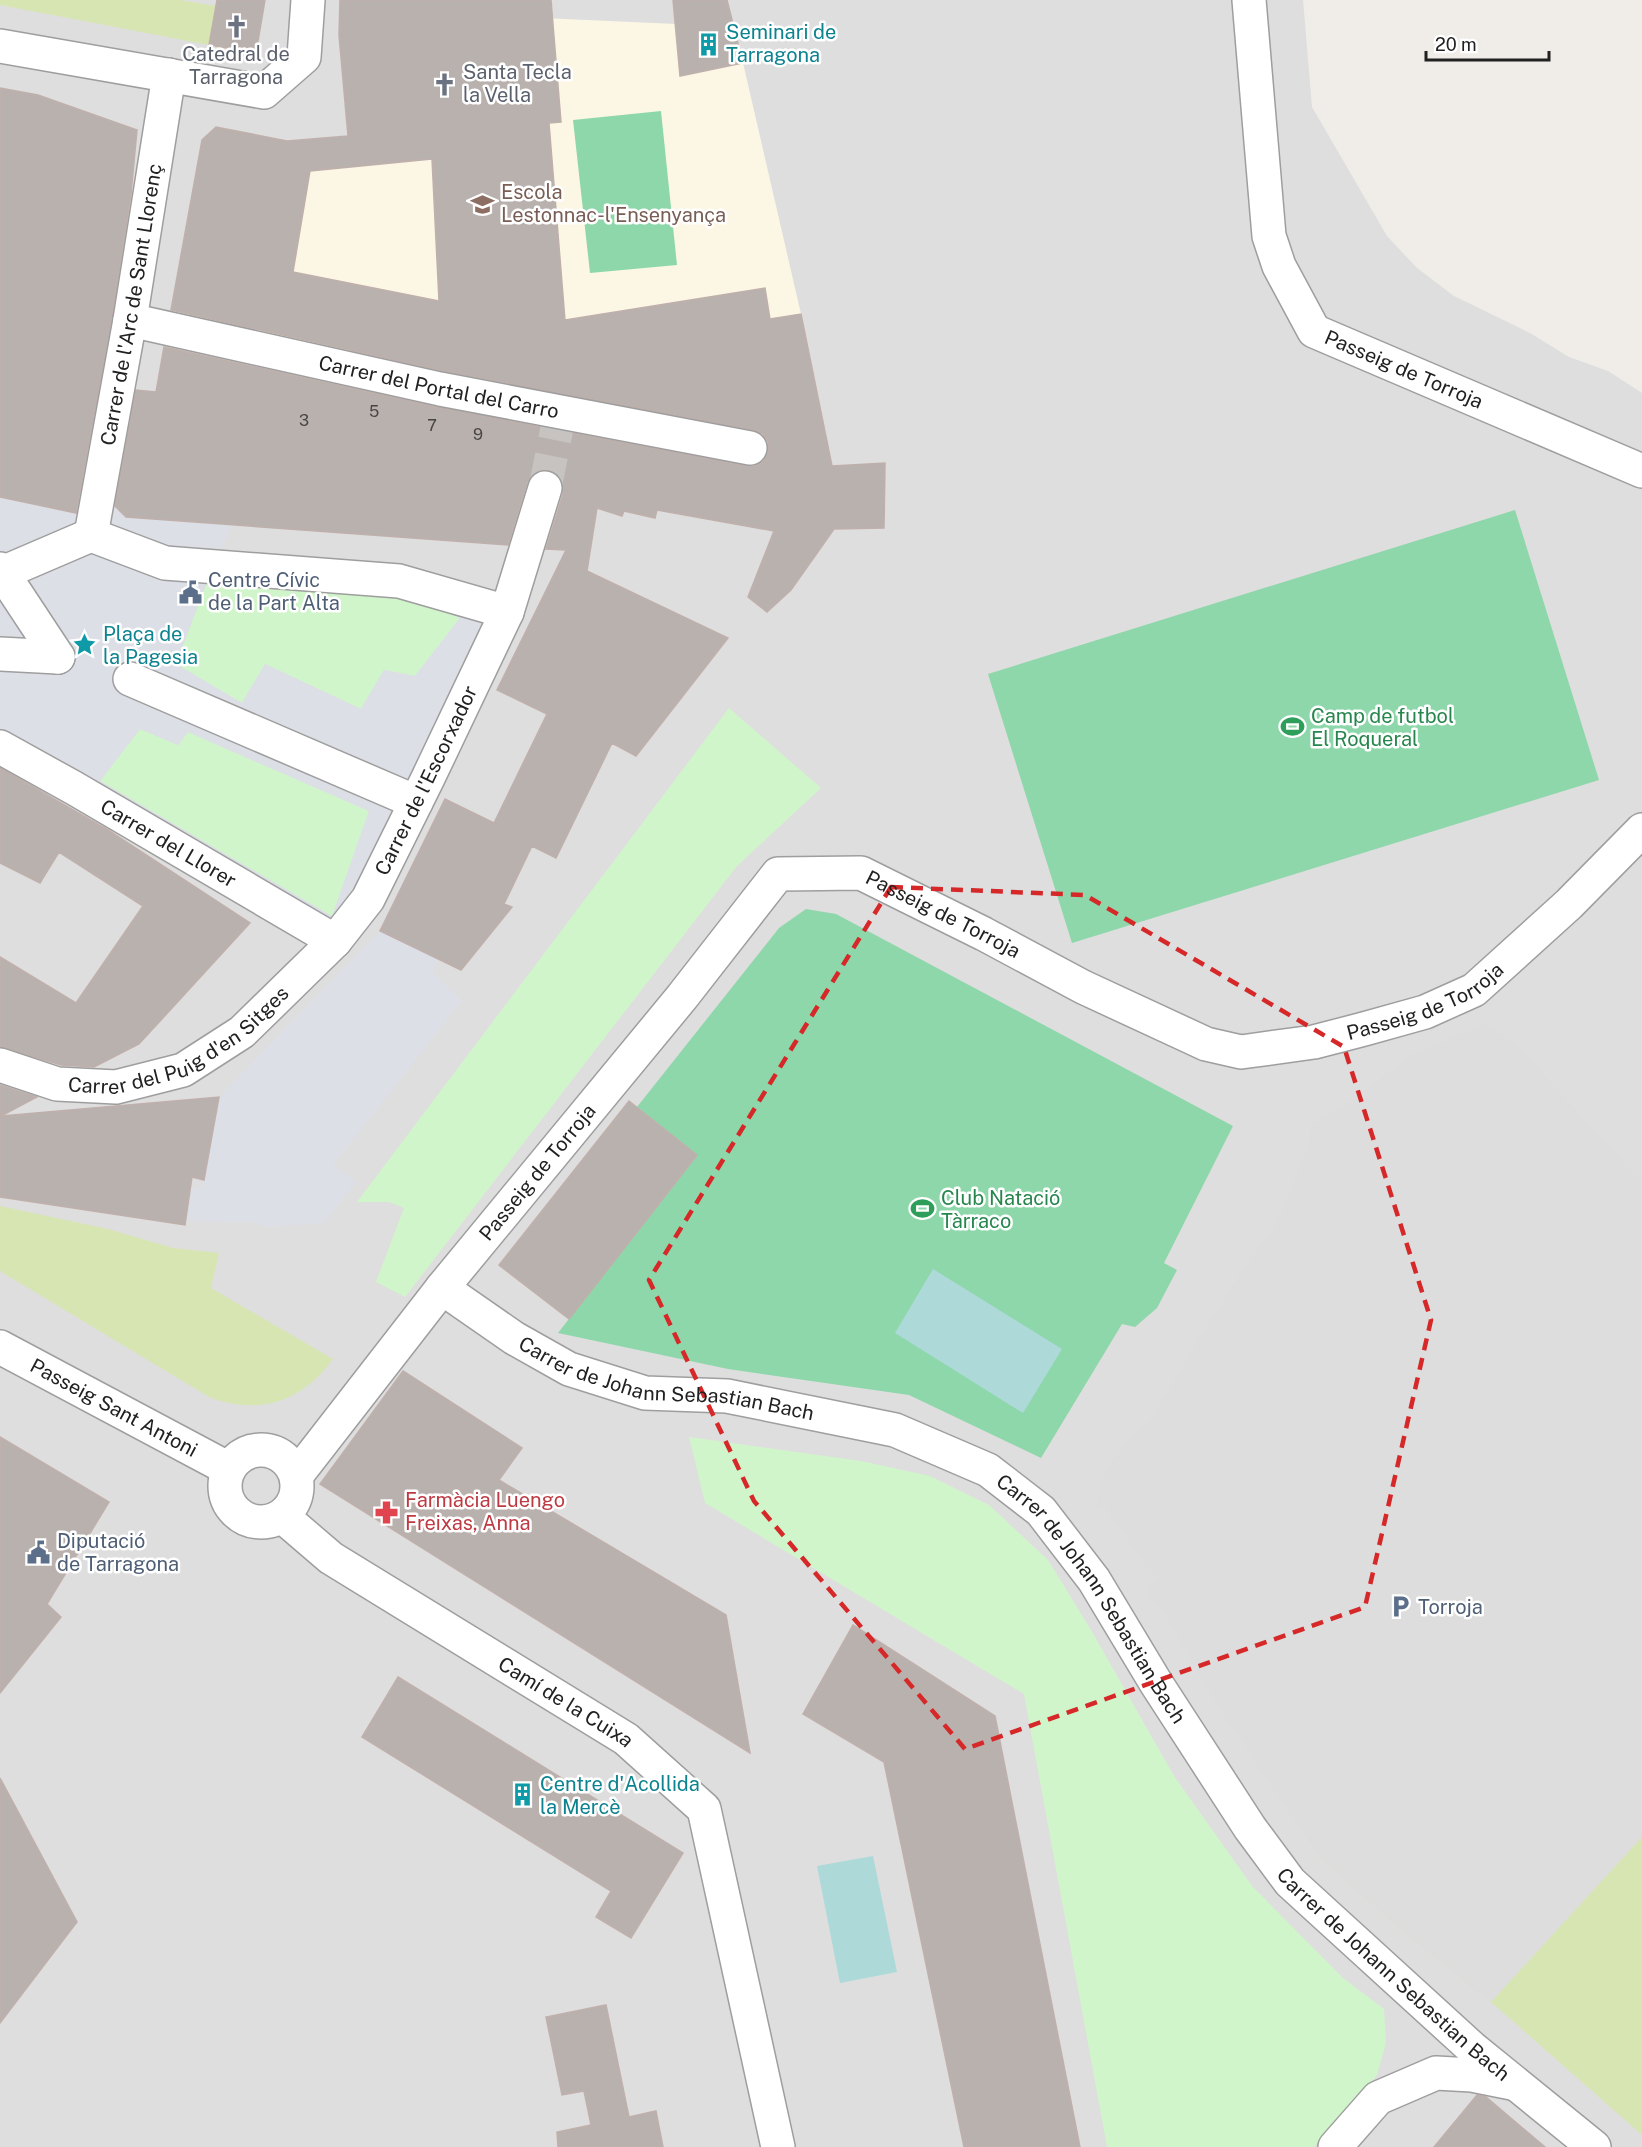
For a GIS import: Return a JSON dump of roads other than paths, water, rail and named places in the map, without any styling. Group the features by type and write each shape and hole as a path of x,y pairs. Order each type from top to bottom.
{"street":[{"path":"0,46 264,92 304,57 308,0"},
{"name":"Passeig de Torroja","path":"1249,0 1269,236 1279,266 1314,331 1642,471"},
{"name":"Carrer de l'Arc de Sant Llorenç","path":"91,535 130,320 169,75"},
{"name":"Carrer del Portal del Carro","path":"130,320 440,389 556,419 750,447"},
{"name":"Carrer de l'Escorxador","path":"335,941 368,899 417,802 507,612 545,488"},
{"path":"0,654 58,657 1,571 91,535 165,563 399,581 507,612"},
{"path":"130,680 417,802"},
{"name":"Carrer del Llorer","path":"0,747 335,941"},
{"name":"Passeig de Torroja","path":"296,1476 442,1288 682,997 778,874 861,873 984,934 1083,987 1206,1044 1240,1052 1314,1042 1365,1029 1425,1012 1474,990 1569,904 1642,830"},
{"name":"Carrer del Puig d'en Sitges","path":"0,1065 57,1083 116,1087 183,1070 242,1032 335,941"},
{"name":"Carrer de Johann Sebastian Bach","path":"442,1288 514,1338 569,1370 645,1393 728,1396 895,1430 988,1470 1041,1511 1094,1580 1156,1683 1244,1819 1290,1882 1472,2048 1594,2147"},
{"name":"Passeig Sant Antoni","path":"0,1347 229,1469"},
{"path":"255,1450 268,1450 282,1455 291,1464 296,1476 298,1487 295,1500 282,1516 267,1522 254,1522 242,1517 227,1501 224,1488 229,1469 243,1454 255,1450"},
{"name":"Camí de la Cuixa","path":"282,1516 332,1558 626,1738 704,1809 778,2147"},
{"path":"1335,2147 1378,2098 1436,2073 1472,2075 1516,2084"}],"water":[{"path":"933,1269 1062,1349 1023,1413 895,1333"},
{"path":"873,1856 897,1972 840,1983 817,1866"}],"tunnel":[{"path":"545,488 557,428"}],"place":[{"name":"Catedral de Tarragona","path":"236,26"},
{"name":"Seminari de Tarragona","path":"708,44"},
{"name":"Santa Tecla la Vella","path":"445,84"},
{"name":"Escola Lestonnac-l'Ensenyança","path":"483,204"},
{"name":"Centre Cívic de la Part Alta","path":"190,592"},
{"name":"Plaça de la Pagesia","path":"85,645"},
{"name":"Camp de futbol El Roqueral","path":"1293,727"},
{"name":"Club Natació Tàrraco","path":"923,1209"},
{"name":"Farmàcia Luengo Freixas, Anna","path":"387,1512"},
{"name":"Diputació de Tarragona","path":"39,1553"},
{"name":"Torroja","path":"1400,1607"},
{"name":"Centre d'Acollida la Mercè","path":"522,1795"}]}
